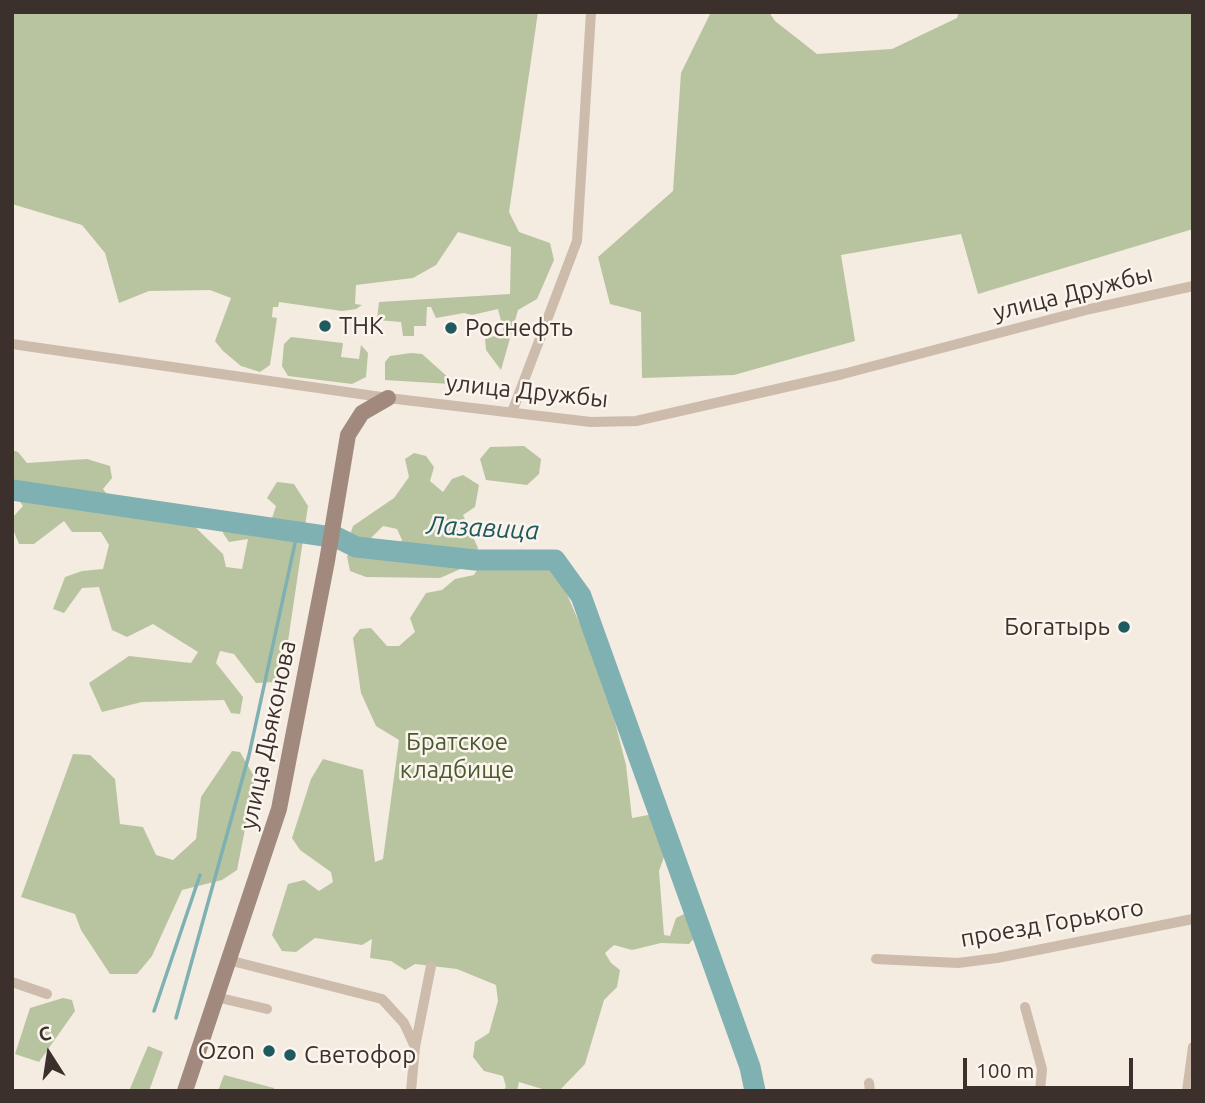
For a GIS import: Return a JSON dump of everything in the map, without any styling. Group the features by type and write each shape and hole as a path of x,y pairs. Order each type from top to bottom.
{"main road":[{"name":"улица Дьяконова","path":"185,1091 279,809 330,545 348,435 362,413 388,398"}],"street":[{"path":"512,412 577,241 592,12"},
{"name":"улица Дружбы","path":"12,344 388,398 591,422 636,421 843,374 1090,309 1193,286"},
{"name":"проезд Горького","path":"876,959 958,963 998,958 1193,919"},
{"path":"228,960 382,999 404,1023 415,1046"},
{"path":"411,1091 415,1046 431,966"},
{"path":"12,982 47,994"},
{"path":"216,997 267,1009"},
{"path":"1025,1007 1042,1069 1040,1091"},
{"path":"1187,1091 1193,1047"}],"green space":[{"path":"12,12 538,12 509,212 519,232 550,243 554,260 537,299 518,310 501,370 486,350 485,339 504,333 498,309 472,315 464,313 436,318 431,307 427,307 426,326 414,326 414,336 403,336 401,322 377,320 379,302 510,294 511,247 458,232 436,265 413,278 356,285 355,304 362,305 356,309 342,311 279,302 278,307 273,307 272,317 277,318 270,365 260,372 241,366 215,341 231,298 210,290 149,291 119,303 105,253 82,225 12,204"},
{"path":"711,12 769,12 775,21 817,54 892,49 957,18 959,12 1193,12 1193,229 978,294 961,234 841,255 855,341 734,375 642,378 641,312 610,304 598,257 673,191 681,73"},
{"path":"291,337 343,343 341,357 359,359 361,345 368,353 366,377 352,384 288,376 282,366 284,344"},
{"path":"422,354 450,379 450,384 385,380 385,362 390,356"},
{"path":"524,446 541,459 539,474 527,485 486,480 480,459 490,447"},
{"path":"12,450 18,452 27,463 87,459 110,466 112,478 103,489 120,512 194,526 223,554 226,567 242,569 248,539 229,542 223,533 228,519 272,518 276,506 267,498 277,482 294,484 308,506 287,648 275,682 256,683 234,654 220,651 216,663 243,697 240,714 231,713 224,700 142,702 102,712 89,683 129,656 191,663 198,652 153,624 127,637 112,630 99,587 82,588 64,613 53,609 65,577 82,571 103,569 109,545 101,532 72,532 64,521 34,544 19,544 12,527 12,518 23,506 15,495 12,495"},
{"path":"414,453 426,456 434,467 430,481 443,492 452,479 463,475 479,485 475,507 463,515 478,548 474,563 440,578 366,577 350,571 347,556 354,550 396,555 402,540 397,529 383,526 370,539 359,543 350,535 353,526 394,498 409,477 405,459"},
{"name":"Братское кладбище","path":"481,563 496,566 555,567 579,622 592,632 626,765 632,818 648,815 658,820 665,854 659,871 664,935 670,936 676,918 686,913 695,923 696,936 689,944 661,943 632,950 614,945 605,953 611,963 620,970 617,987 604,1000 585,1064 559,1091 549,1091 519,1082 517,1091 503,1091 506,1087 503,1076 484,1071 473,1057 475,1042 489,1033 498,1001 496,985 457,969 415,964 405,970 391,961 370,958 372,939 362,945 315,938 296,952 282,951 272,935 288,884 304,880 319,891 333,882 331,872 300,850 292,838 311,779 323,759 363,770 375,862 383,859 399,740 376,726 361,693 353,638 360,629 371,628 387,646 399,646 415,632 410,618 426,593 442,590 455,579 474,575"},
{"path":"232,751 240,752 255,778 237,870 222,880 182,890 152,956 137,974 110,974 81,930 75,914 21,897 73,754 90,755 115,779 120,824 143,827 156,855 173,860 196,839 201,797"},
{"path":"63,998 72,1000 75,1011 39,1062 15,1054 30,1008"},
{"path":"148,1046 163,1052 149,1091 129,1091"},
{"path":"224,1075 274,1088 274,1091 218,1091"}],"waterway":[{"name":"Лазавица","path":"12,490 338,538 356,547 475,560 555,560 581,596 750,1067 755,1091"},
{"path":"176,1018 249,755 297,534"},
{"path":"154,1011 200,875"}],"place":[{"name":"ТНК","path":"325,326"},
{"name":"Роснефть","path":"451,328"},
{"name":"Богатырь","path":"1124,627"},
{"name":"Ozon","path":"269,1051"},
{"name":"Светофор","path":"290,1055"}]}
